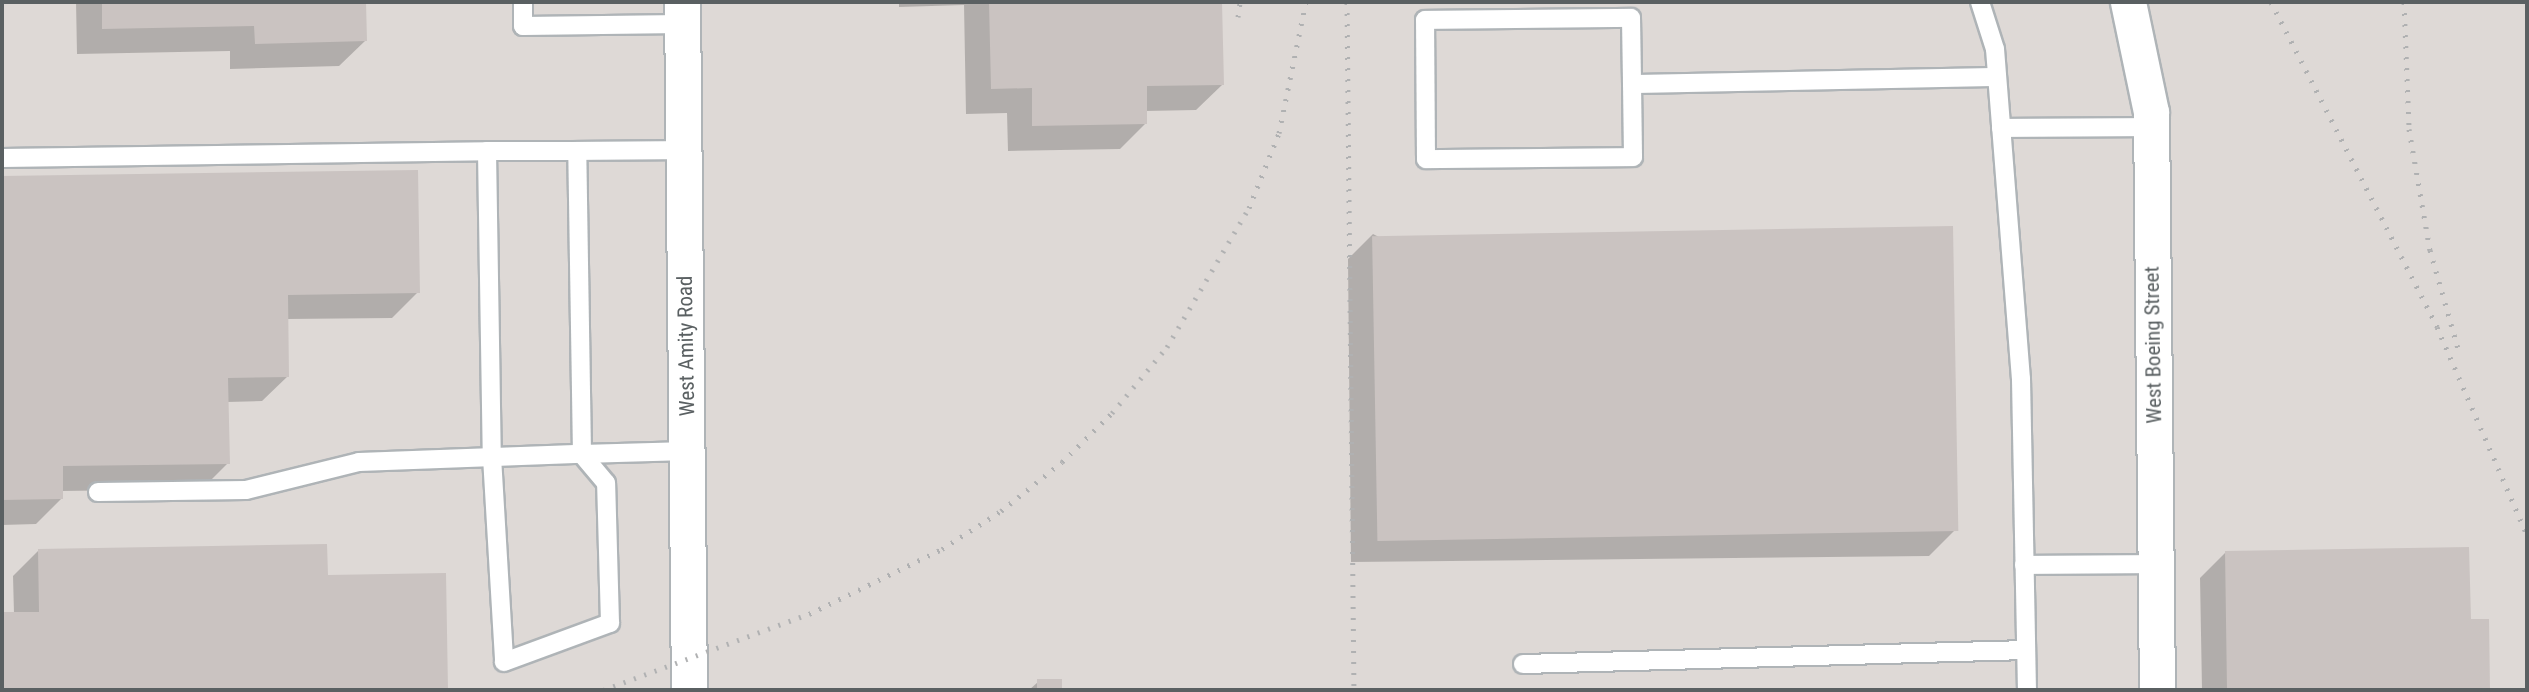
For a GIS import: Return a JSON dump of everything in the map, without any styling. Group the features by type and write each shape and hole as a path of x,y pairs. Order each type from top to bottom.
{"street":[{"name":"West Boeing Street","path":"2127,2 2151,127 2157,690"},
{"name":"West Amity Road","path":"682,13 689,690"}],"lane":[{"path":"523,2 523,26 682,13"},
{"path":"1980,2 1995,49 2021,379 2027,690"},
{"path":"1631,18 1632,84 1633,157 1426,159 1425,20 1631,18"},
{"path":"1632,84 1997,77"},
{"path":"2001,128 2151,127"},
{"path":"2,158 684,150"},
{"path":"487,151 492,457 504,662 610,624 606,483 582,454 577,151"},
{"path":"98,492 246,490 359,462 688,451"},
{"path":"2024,565 2156,564"},
{"path":"1522,664 2026,650"}],"shaded area":[{"path":"2,2 2527,2 2527,690 2,690"}],"building":[{"path":"102,2 366,2 367,41 255,44 254,26 102,29"},
{"path":"989,2 1222,2 1224,85 1147,86 1147,124 1032,126 1032,88 991,89"},
{"path":"418,170 420,293 288,295 289,377 228,378 230,464 63,466 63,499 2,500 2,176"},
{"path":"1953,226 1958,531 1377,541 1372,236"},
{"path":"327,544 328,575 446,573 448,690 2,690 2,612 39,612 38,549"},
{"path":"2469,547 2471,619 2489,619 2490,690 2227,690 2225,551"},
{"path":"1037,679 1062,679 1062,690 1037,690"}],"railway":[{"path":"1238,17 1240,2"},
{"path":"603,690 809,614 942,549 1001,511 1062,462 1112,413 1167,347 1249,208 1279,133 1306,2"},
{"path":"1347,2 1354,690"},
{"path":"2271,2 2437,327 2527,535"},
{"path":"2404,2 2409,129 2430,250 2459,352"}]}
